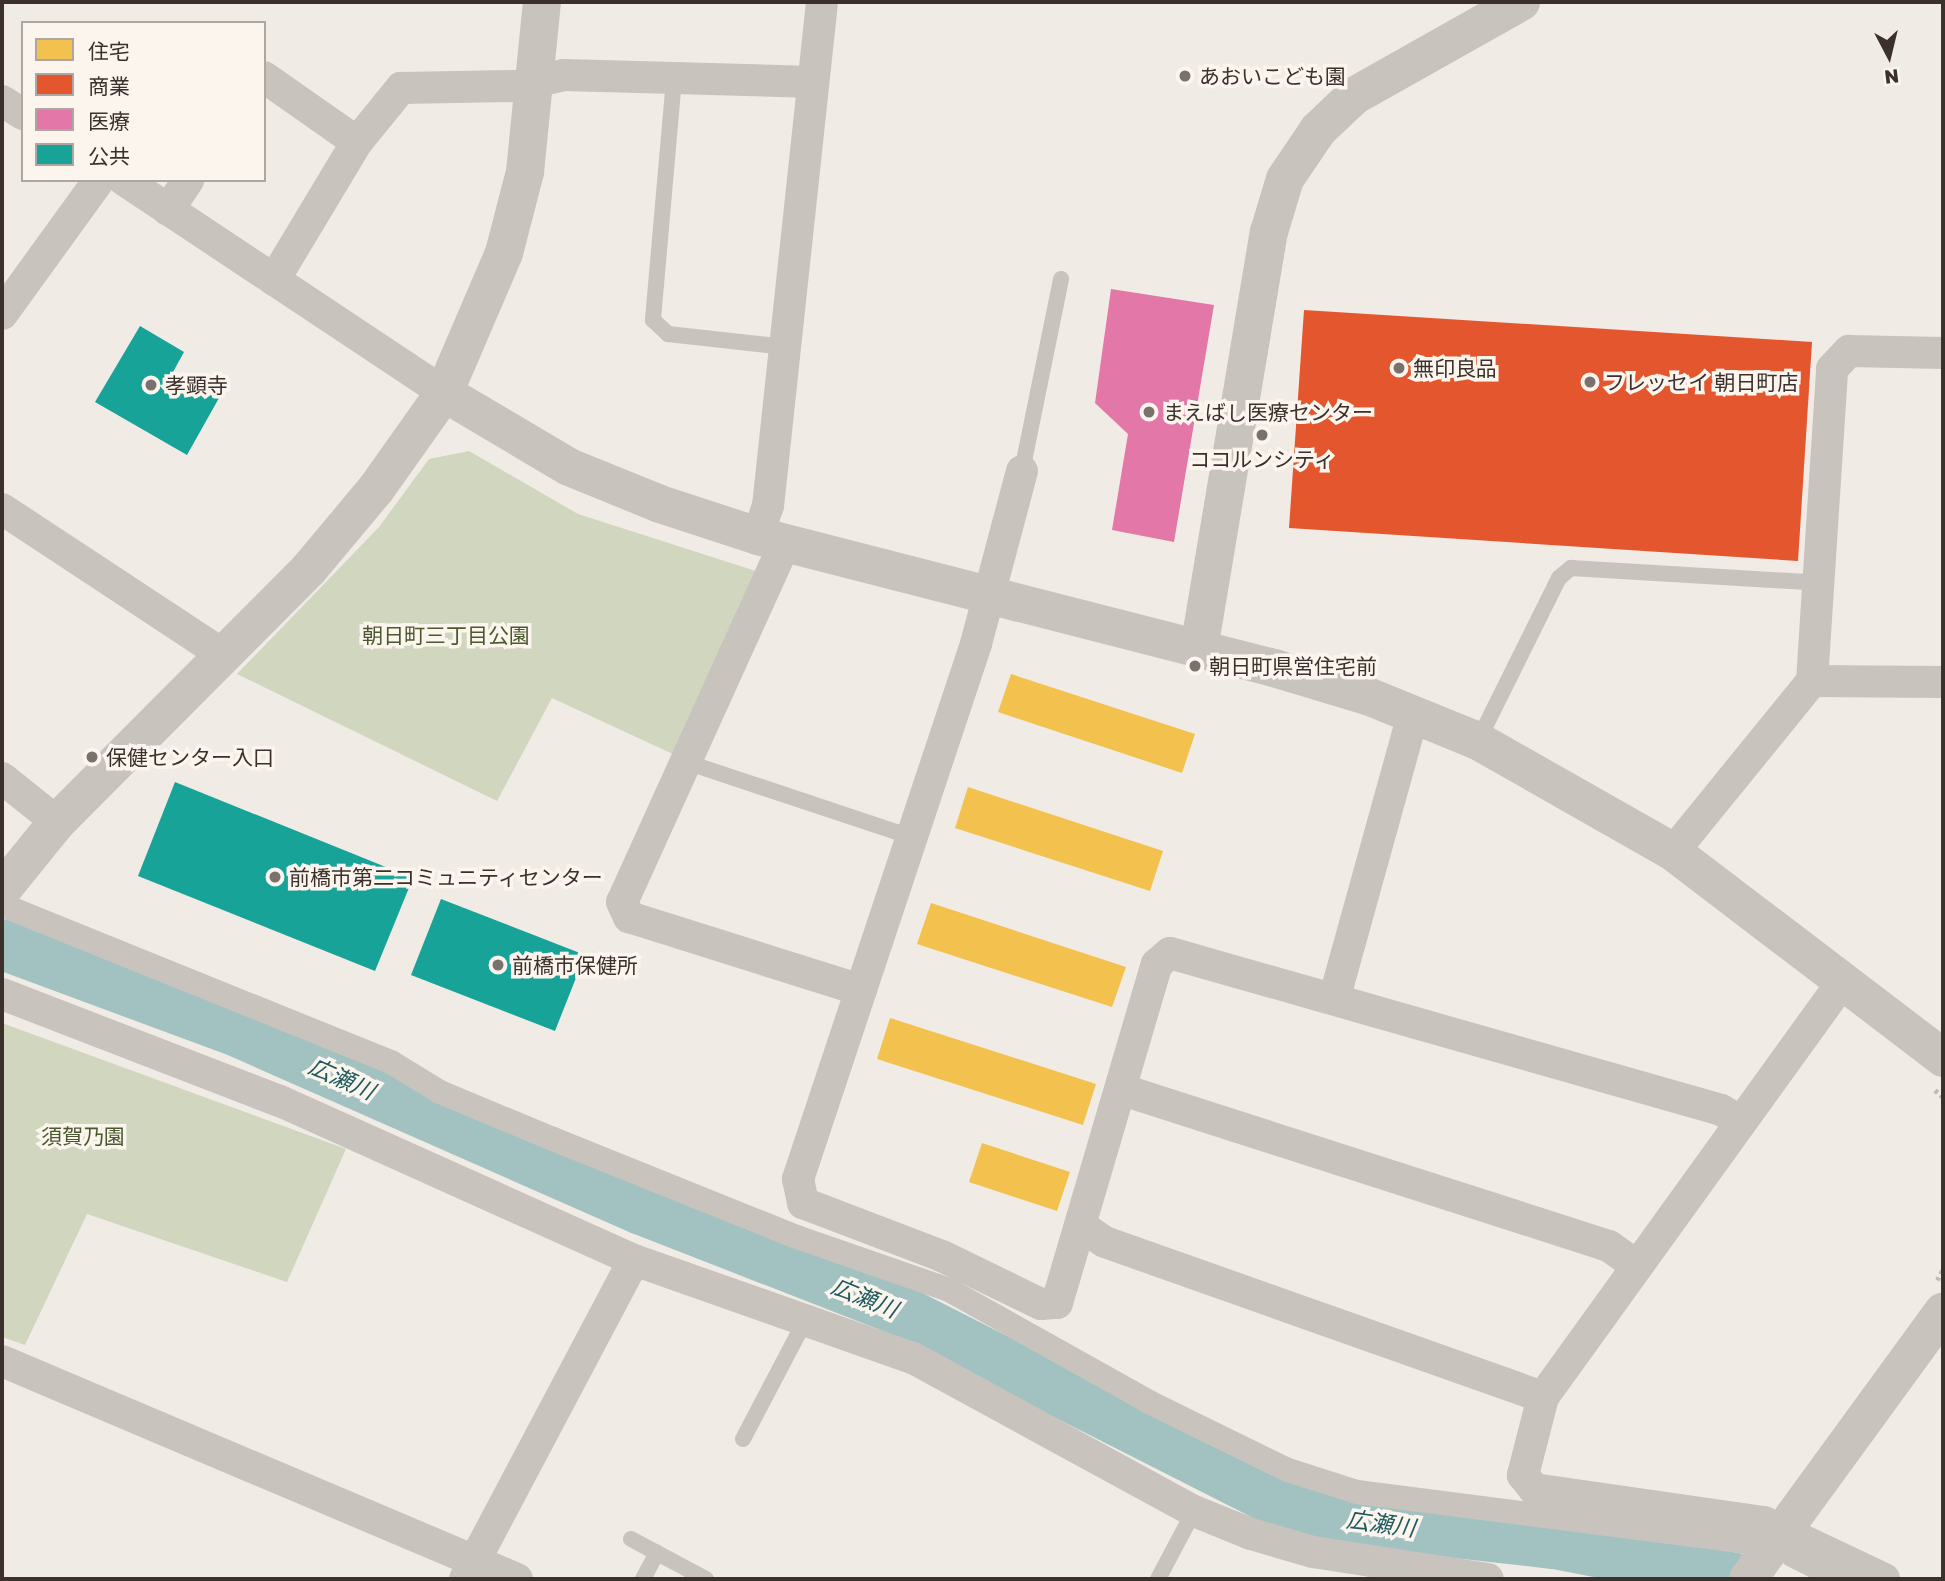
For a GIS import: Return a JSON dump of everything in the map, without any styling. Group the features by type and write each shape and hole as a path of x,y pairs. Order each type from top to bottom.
{"street":[{"path":"542,2 537,82 525,172 504,253 444,393 335,539 220,653 57,822 7,899 391,1062 440,1092 553,1139 949,1290 1152,1403 1288,1470 1357,1492 1767,1553 1884,1579"},
{"path":"822,2 768,506 771,540 683,761 622,902 629,917 861,990"},
{"path":"1199,649 1269,232 1285,179 1318,130 1354,96 1521,2"},
{"path":"274,280 356,142 401,88 537,82 564,75 813,82"},
{"path":"266,78 356,142"},
{"path":"2,100 21,113"},
{"path":"2,314 98,182"},
{"path":"127,182 444,393 569,467 771,540 1199,649 1413,714 1478,741 1673,852 1843,981 1932,1069"},
{"path":"168,210 187,182"},
{"path":"1673,852 1812,681 1832,369 1849,351 1943,353"},
{"path":"1022,471 989,595 798,1180 803,1203 1051,1305 1065,1289 1164,955 1335,996 1721,1110 1740,1121"},
{"path":"2,509 220,653"},
{"path":"1812,681 1943,682"},
{"path":"1335,996 1413,714"},
{"path":"2,778 57,822"},
{"path":"1840,1579 1767,1553 1731,1513 1534,1489 1523,1475 1543,1397 1843,981"},
{"path":"2,995 280,1101 635,1260 927,1365 1194,1511 1313,1552 1488,1579"},
{"path":"1123,1090 1609,1246 1636,1265"},
{"path":"1084,1228 1105,1242 1543,1397"},
{"path":"471,1569 635,1260"},
{"path":"1767,1553 1943,1312"},
{"path":"2,1361 471,1569 517,1579"}],"lane":[{"path":"674,79 653,320 668,334 785,347"},
{"path":"1022,471 1061,279"},
{"path":"1478,741 1559,579 1571,568 1820,583"},
{"path":"683,761 911,837"},
{"path":"743,1439 805,1321"},
{"path":"1158,1579 1194,1511"},
{"path":"631,1539 706,1579"},
{"path":"643,1579 657,1553"}],"path":[{"path":"1932,1069 1943,1097"}],"green space":[{"name":"朝日町三丁目公園","path":"469,451 578,514 759,572 677,756 552,698 497,801 237,674 379,527 429,459"},
{"name":"須賀乃園","path":"2,1023 346,1149 287,1282 87,1214 25,1345 2,1337"}],"building: 住宅":[{"path":"1011,674 1195,734 1182,773 998,712"},
{"path":"968,787 1163,851 1150,891 955,828"},
{"path":"931,903 1126,967 1112,1007 917,944"},
{"path":"890,1018 1096,1084 1083,1125 877,1059"},
{"path":"982,1143 1070,1172 1057,1211 969,1182"}],"building: 商業":[{"path":"1304,310 1812,342 1798,561 1289,528"}],"building: 医療":[{"name":"まえばし医療センター","path":"1111,289 1214,305 1174,542 1112,530 1128,434 1095,403"}],"building: 公共":[{"name":"孝顕寺","path":"140,326 184,352 173,372 219,398 187,455 95,402"},
{"name":"前橋市第二コミュニティセンター","path":"175,782 413,878 375,971 138,876"},
{"name":"前橋市保健所","path":"441,899 585,955 555,1031 411,975"}],"waterway":[{"name":"広瀬川","path":"2,944 237,1031 641,1209 900,1310 1264,1495 1345,1520 1554,1543 1741,1579"}],"place":[{"name":"あおいこども園","path":"1185,76"},
{"name":"無印良品","path":"1399,368"},
{"name":"フレッセイ 朝日町店","path":"1590,382"},
{"name":"孝顕寺","path":"151,385"},
{"name":"まえばし医療センター","path":"1149,412"},
{"name":"ココルンシティ","path":"1262,435"},
{"name":"朝日町県営住宅前","path":"1195,666"},
{"name":"保健センター入口","path":"92,757"},
{"name":"前橋市第二コミュニティセンター","path":"275,877"},
{"name":"前橋市保健所","path":"498,965"}]}
